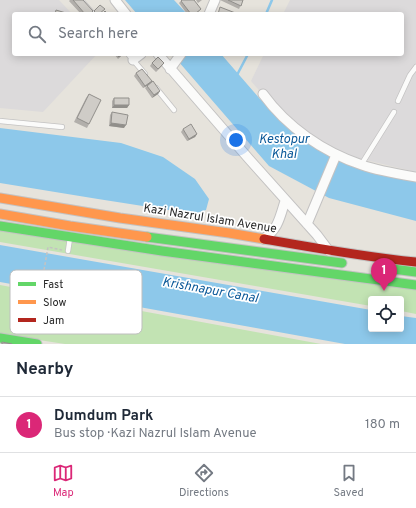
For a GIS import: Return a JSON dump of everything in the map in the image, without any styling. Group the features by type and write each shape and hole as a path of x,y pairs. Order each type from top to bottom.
{"main road":[{"name":"Kazi Nazrul Islam Avenue","path":"0,198 263,239 329,251 416,262"},
{"name":"Kazi Nazrul Islam Avenue","path":"0,214 78,227 354,264"},
{"path":"0,226 162,251 416,285"},
{"path":"329,251 331,261"},
{"path":"385,268 416,272"},
{"path":"0,338 34,344"}],"street":[{"path":"114,0 124,12"},
{"path":"210,12 215,0"},
{"path":"160,56 172,66 329,251"},
{"path":"172,66 180,56"},
{"path":"263,94 275,110 291,126 336,155 361,165 416,177"},
{"path":"307,224 336,155"},
{"path":"263,239 270,234 278,224 285,201"}],"lane":[{"path":"81,0 91,12"},
{"path":"130,57 147,77"},
{"path":"398,101 410,74 416,67"},
{"path":"151,82 174,110"},
{"path":"361,165 394,112"},
{"path":"0,121 62,127"},
{"path":"68,251 70,236"}],"path":[{"path":"44,270 48,247 68,251"},
{"path":"34,344 35,334"}],"shaded area":[{"path":"0,0 59,0 70,12 12,12 12,56 95,56 43,112 0,108"},
{"path":"290,0 416,0 416,172 336,153 284,119 251,81 263,56 404,56 404,12 284,12"}],"green space":[{"path":"0,224 416,286 416,314 404,312 404,296 368,296 368,305 0,242"},
{"path":"0,285 10,287 10,334 142,334 142,311 321,344 65,344 0,334"}],"water":[{"path":"125,0 174,0 185,12 135,12"},
{"name":"Kestopur Khal","path":"174,56 223,56 260,99 330,156 416,177 416,221 329,198 269,166"},
{"path":"0,128 121,143 163,157 195,179 209,199 206,210 194,214 0,183"},
{"name":"Krishnapur Canal","path":"0,245 368,309 368,332 404,332 404,316 416,318 416,344 345,344 142,308 142,270 10,270 10,284 0,282"}],"building":[{"path":"73,0 83,0 93,11 83,12"},
{"path":"194,0 201,9 197,12 189,12 181,1"},
{"path":"228,0 243,0 241,6"},
{"path":"100,5 105,9 101,12 94,11"},
{"path":"220,7 233,12 219,12"},
{"path":"158,57 164,63 158,69 152,63"},
{"path":"142,69 152,81 145,86 136,73"},
{"path":"153,81 160,91 154,95 147,86"},
{"path":"89,94 101,100 89,124 77,118"},
{"path":"114,98 129,98 129,105 114,105"},
{"path":"112,112 128,115 126,125 111,123"},
{"path":"191,124 197,134 189,139 183,129"}],"waterway":[{"path":"267,12 272,0"},
{"path":"237,75 247,56"}],"traffic: fast":[{"path":"0,226 162,251 416,285"},
{"path":"147,237 342,263"},
{"path":"393,269 416,272"},
{"path":"0,338 37,344"}],"traffic: slow":[{"path":"0,198 120,218 264,239"},
{"path":"0,214 147,237"}],"traffic: jam":[{"path":"264,239 359,255 416,262"}],"place":[{"name":"Dumdum Park","path":"384,291"}]}
